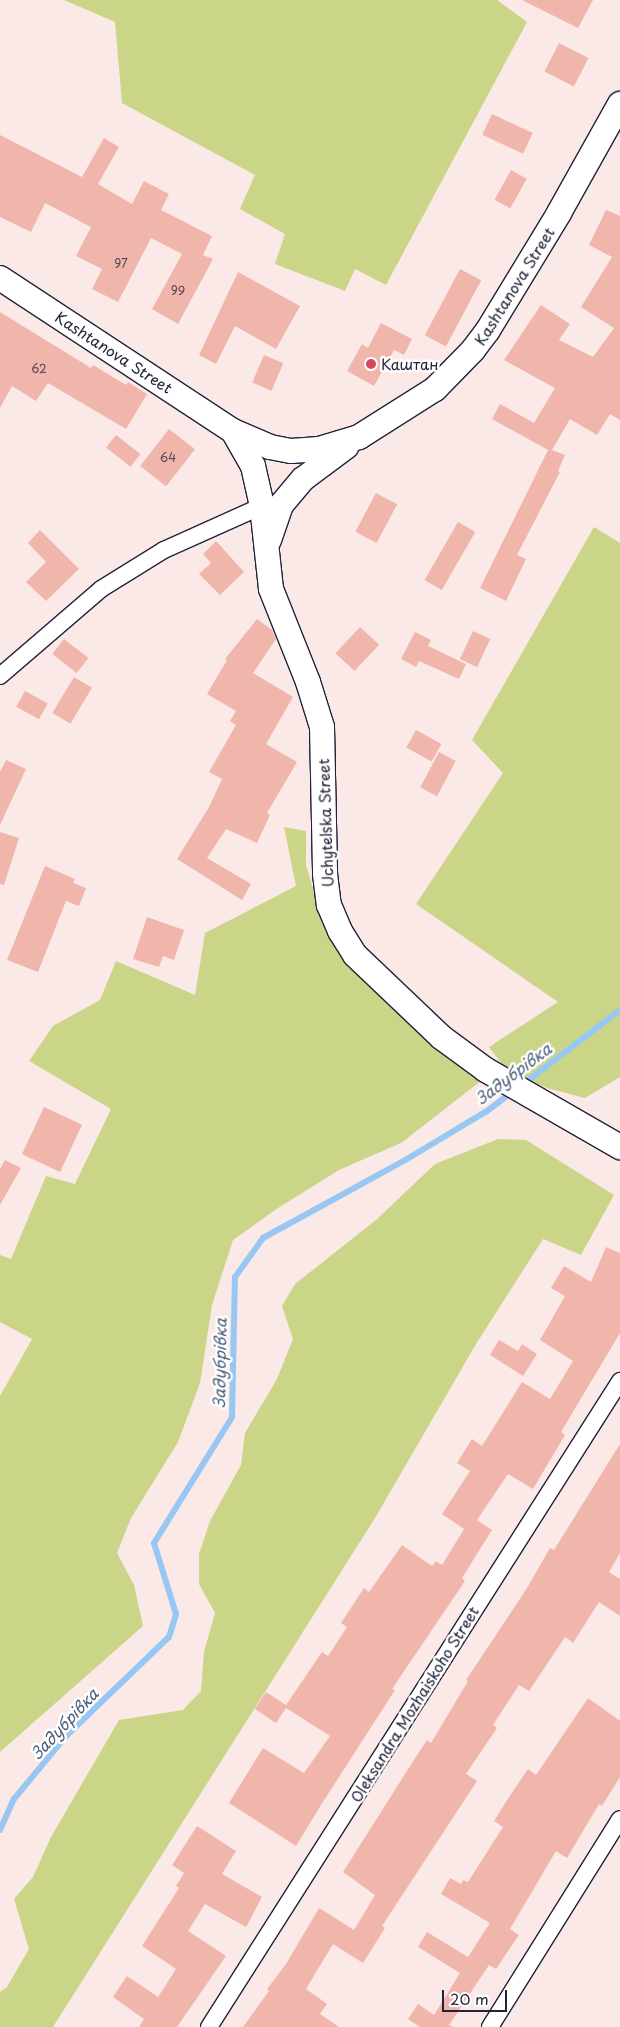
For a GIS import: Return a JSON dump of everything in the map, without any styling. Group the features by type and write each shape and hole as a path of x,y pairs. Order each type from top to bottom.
{"main road":[{"name":"Kashtanova Street","path":"0,278 233,431 270,447 291,451 319,449 359,438 435,389 478,343 488,330 559,214 620,104"},
{"name":"Uchytelska Street","path":"233,431 253,466 262,506 271,589 308,682 322,727 325,874 329,905 336,922 355,955 441,1037 486,1070 620,1147"},
{"path":"266,546 281,505 303,479 359,438"}],"street":[{"path":"0,675 101,589 164,550 262,506"},
{"name":"Oleksandra Mozhaiskoho Street","path":"208,2027 620,1381"},
{"path":"490,2027 620,1819"}],"green space":[{"path":"64,0 497,0 527,22 386,285 355,269 345,291 275,264 285,234 240,209 255,175 122,103 115,22"},
{"path":"594,527 620,543 620,1077 585,1098 547,1088 506,1069 489,1047 558,1002 416,904 503,773 472,740"},
{"path":"284,827 306,831 306,865 318,906 486,1077 401,1143 339,1170 278,1208 233,1240 212,1305 200,1383 178,1442 131,1518 117,1553 134,1585 143,1626 0,1752 0,1396 32,1339 0,1322 0,1255 11,1259 46,1176 75,1184 111,1109 29,1061 53,1026 100,1000 116,961 195,995 205,933 296,886"},
{"path":"498,1139 526,1140 614,1195 581,1255 543,1239 476,1344 375,1518 53,2027 0,2027 0,1992 7,1987 29,1949 14,1899 33,1877 51,1837 119,1720 183,1710 201,1691 204,1652 215,1613 199,1584 199,1554 210,1521 241,1465 245,1433 277,1379 293,1339 282,1306 295,1284 376,1220 435,1164"}],"building":[{"path":"522,0 593,0 578,28"},
{"path":"559,43 588,58 574,86 544,72"},
{"path":"492,114 533,133 523,154 482,135"},
{"path":"0,135 82,177 104,138 119,147 98,184 132,204 144,181 169,194 161,210 212,236 203,255 213,259 178,324 152,309 182,254 151,238 118,302 92,289 102,269 76,256 91,227 45,203 31,232 0,217"},
{"path":"511,170 527,179 510,208 495,200"},
{"path":"606,210 620,216 620,420 610,414 597,435 570,419 552,450 565,455 558,471 560,472 517,555 526,559 506,601 480,588 548,450 492,419 500,404 534,423 555,388 504,360 541,305 570,324 559,340 593,357 614,328 581,307 612,257 589,245"},
{"path":"460,269 481,280 446,346 425,335"},
{"path":"238,272 300,306 276,349 235,326 216,364 199,355"},
{"path":"0,312 91,368 93,365 126,385 128,382 147,394 126,429 48,383 36,401 12,386 0,408"},
{"path":"381,323 412,339 404,355 394,350 374,386 347,371 362,344 368,348"},
{"path":"264,355 283,363 272,391 252,383"},
{"path":"169,429 195,449 166,486 140,466"},
{"path":"116,435 140,454 131,467 106,448"},
{"path":"376,493 397,504 377,543 355,532"},
{"path":"458,522 475,532 442,590 424,580"},
{"path":"40,530 79,569 46,601 26,582 46,562 28,543"},
{"path":"216,541 244,572 220,595 199,574 211,563 203,554"},
{"path":"257,619 272,630 276,639 253,673 293,697 266,744 297,762 267,813 270,815 257,843 226,829 207,858 251,884 242,900 177,859 209,807 222,779 209,772 236,725 230,721 236,711 207,694 227,660 225,659"},
{"path":"360,627 379,645 354,671 335,653"},
{"path":"473,631 490,639 477,667 460,659"},
{"path":"415,632 431,640 428,646 466,664 459,679 419,661 416,667 401,659"},
{"path":"64,639 88,658 77,673 52,654"},
{"path":"74,677 92,688 70,724 52,713"},
{"path":"25,691 48,704 39,719 16,707"},
{"path":"416,730 441,744 432,762 406,747"},
{"path":"439,752 456,761 437,796 420,787"},
{"path":"6,760 26,769 0,825 0,772"},
{"path":"0,832 19,838 4,885 0,884"},
{"path":"45,866 75,879 73,883 86,888 79,906 66,901 38,972 7,960"},
{"path":"147,917 184,930 174,960 163,956 159,967 133,959"},
{"path":"44,1107 82,1125 60,1172 22,1154"},
{"path":"5,1160 21,1168 0,1205 0,1169"},
{"path":"606,1247 620,1253 620,1333 561,1432 565,1435 533,1489 508,1474 477,1520 492,1530 462,1578 465,1581 392,1689 395,1690 296,1846 229,1803 263,1748 304,1773 330,1736 286,1708 276,1723 255,1709 266,1692 286,1705 322,1652 328,1656 347,1627 341,1623 364,1588 369,1592 402,1545 432,1566 436,1561 442,1565 464,1529 442,1514 470,1471 457,1463 472,1439 482,1446 522,1382 550,1399 573,1361 540,1340 565,1296 551,1288 564,1266 591,1282"},
{"path":"499,1340 518,1351 522,1344 537,1354 523,1376 490,1355"},
{"path":"620,1444 620,1553 609,1572 620,1579 620,1616 599,1602 573,1643 565,1637 529,1691 519,1685 493,1725 497,1728 466,1774 477,1781 382,1926 385,1928 363,1963 333,1944 306,1989 327,2004 320,2014 339,2027 243,2027 269,1991 267,1989 286,1964 319,1908 354,1930 375,1895 343,1872 427,1740 431,1743 468,1681 466,1680 527,1588 550,1548 554,1550"},
{"path":"588,1698 620,1721 620,1777 602,1806 599,1804 567,1858 556,1851 510,1929 519,1935 496,1969 489,1965 449,2025 453,2027 420,2027 408,2019 418,2004 434,2015 460,1973 418,1947 427,1932 468,1957 490,1923 441,1894 450,1878 461,1884 463,1880 468,1882 503,1827 494,1821 511,1794 528,1769 536,1775"},
{"path":"197,1826 236,1851 222,1874 262,1897 246,1927 205,1904 188,1931 226,1956 177,2027 139,2027 144,2019 113,1997 127,1976 158,1997 176,1969 142,1946 179,1888 176,1886 184,1873 172,1865"}],"waterway":[{"name":"Задубрівка","path":"522,1085 620,1010"},
{"name":"Задубрівка","path":"0,1830 14,1799 67,1735 169,1637 176,1614 154,1543 232,1417 235,1277 263,1238 407,1159 487,1111 514,1091"}],"place":[{"name":"Каштан","path":"371,364"}]}
